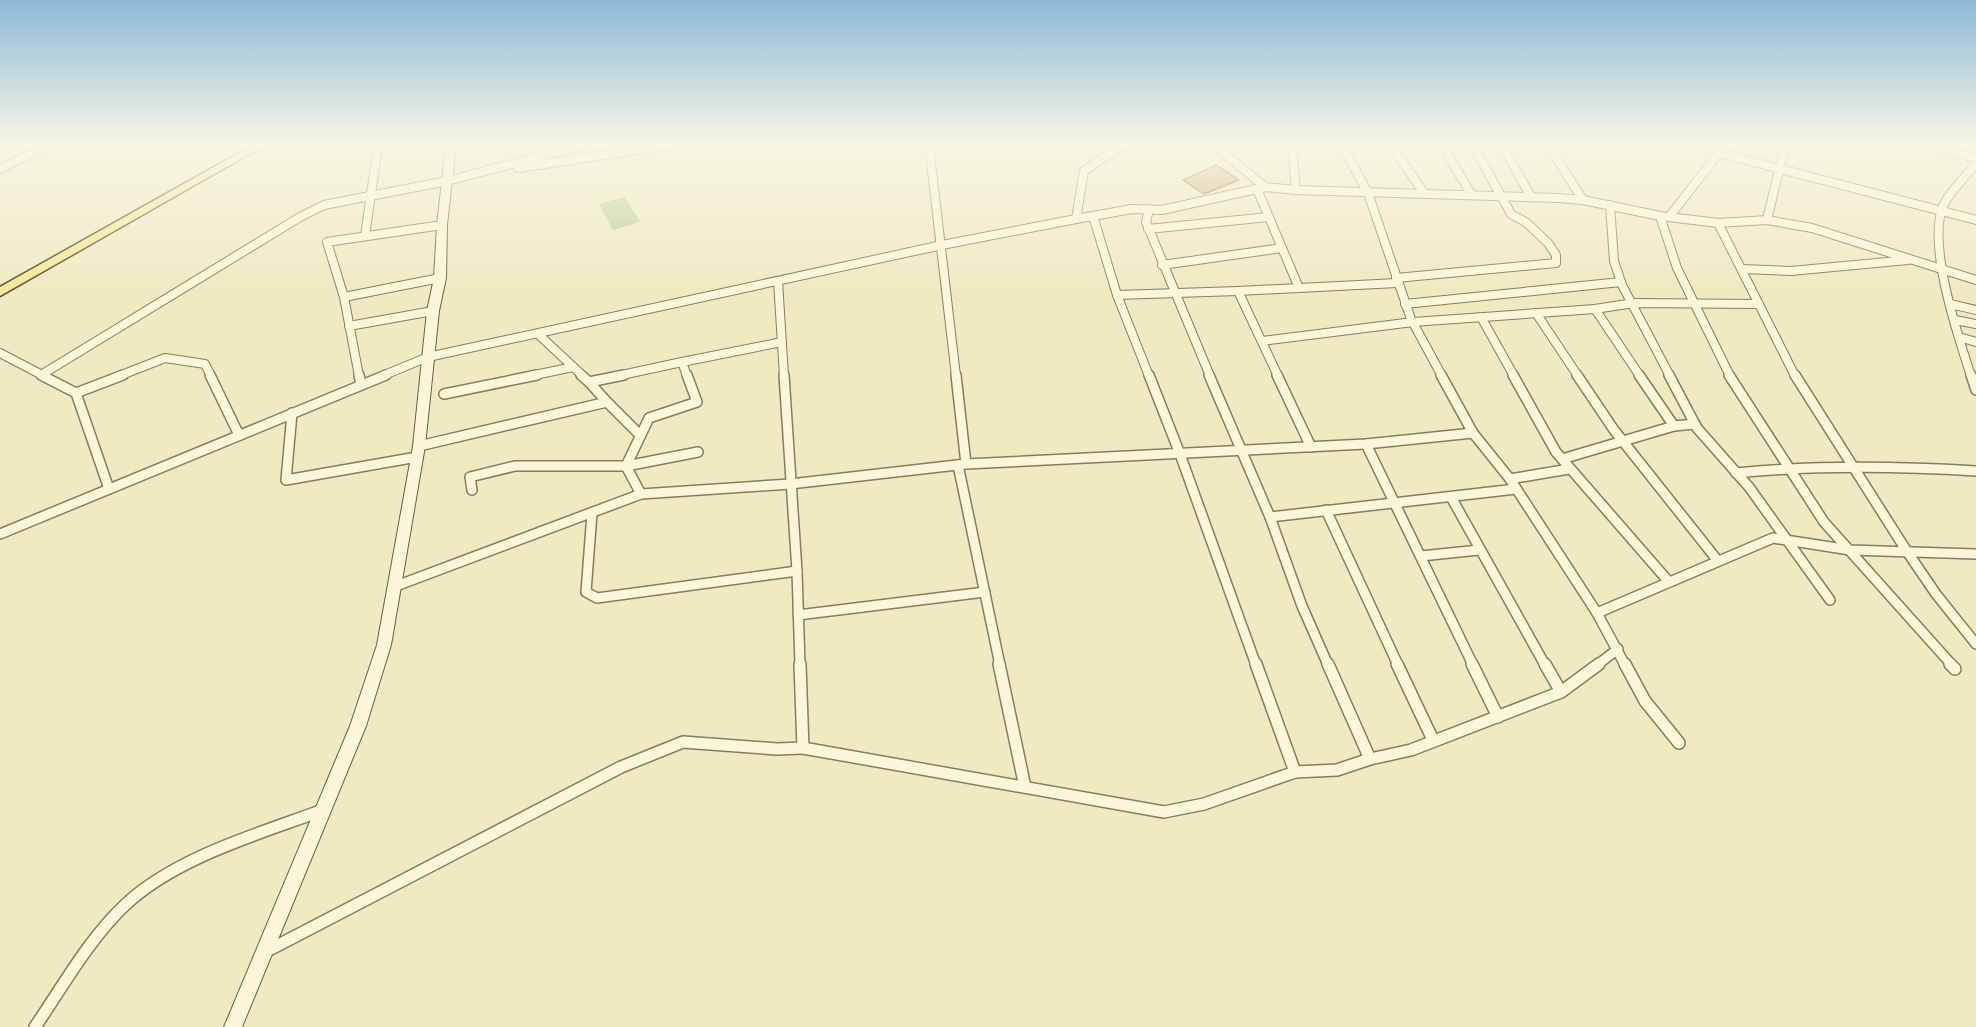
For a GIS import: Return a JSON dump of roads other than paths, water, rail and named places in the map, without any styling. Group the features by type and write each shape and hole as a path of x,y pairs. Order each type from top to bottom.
{"main road":[{"path":"0,292 175,193"},
{"path":"233,1027 358,726 384,645 418,451 433,311 440,278 446,193"}],"street":[{"path":"365,236 373,193"},
{"path":"41,375 300,217 324,205 388,193"},
{"path":"935,193 962,464 985,592 1025,787"},
{"path":"1076,219 1080,193"},
{"path":"0,534 428,357 942,245 1132,209 1162,210 1241,193"},
{"path":"1262,193 1269,217 1299,288"},
{"path":"1679,743 1645,701 1597,613 1510,479 1473,433 1405,304 1368,193 1502,195 1583,200 1665,217 1718,223 1767,220 1812,228 1976,280"},
{"path":"1529,193 1531,197"},
{"path":"1578,193 1583,200"},
{"path":"1665,217 1684,193"},
{"path":"1767,220 1773,193"},
{"path":"1887,193 1976,218"},
{"path":"1955,193 1943,207 1940,237 1941,269 1976,390"},
{"path":"1117,295 1175,295 1397,281 1556,263 1552,248 1535,229 1511,214 1502,195"},
{"path":"1610,205 1614,261 1621,282 1634,303 1695,424 1786,538 1830,600"},
{"path":"1149,209 1146,222 1162,265 1270,517 1302,606 1370,759"},
{"path":"1093,216 1117,295 1180,454 1295,772"},
{"path":"1148,229 1269,217"},
{"path":"1665,217 1677,268 1734,385 1790,466 1824,522 1955,669"},
{"path":"1718,223 1799,383 1906,550 1936,594 1976,644"},
{"path":"361,385 344,297 327,243 442,225"},
{"path":"1162,265 1282,248"},
{"path":"1743,269 1791,272 1912,260"},
{"path":"344,297 440,278"},
{"path":"778,281 797,571 803,748"},
{"path":"1405,304 1621,282"},
{"path":"1238,291 1311,447"},
{"path":"1262,341 1413,322 1595,309 1634,303 1759,304"},
{"path":"1950,304 1976,310"},
{"path":"1595,309 1674,426"},
{"path":"349,326 433,311"},
{"path":"1536,313 1622,441 1718,561"},
{"path":"1481,317 1569,469 1669,582"},
{"path":"1955,320 1976,324"},
{"path":"538,334 640,435"},
{"path":"1959,337 1976,342"},
{"path":"589,382 782,342"},
{"path":"0,352 76,393 109,489"},
{"path":"76,393 165,358 205,364 239,435"},
{"path":"626,466 649,418 696,402 682,362"},
{"path":"444,394 573,367"},
{"path":"292,414 286,480 387,464 418,451 607,402"},
{"path":"1562,459 1674,426 1695,424"},
{"path":"396,586 641,494 790,484 962,464 1366,444 1473,433"},
{"path":"1366,444 1498,717"},
{"path":"472,490 470,477 515,466 626,466 698,452"},
{"path":"1736,473 1790,466 1853,464 1976,471"},
{"path":"626,466 641,494"},
{"path":"1510,479 1569,469"},
{"path":"1270,517 1516,489"},
{"path":"1451,497 1561,692"},
{"path":"1326,510 1434,740"},
{"path":"592,513 586,592 597,598 797,571"},
{"path":"1597,613 1773,538 1786,538 1802,544 1850,550 1976,554"},
{"path":"1421,556 1479,550"},
{"path":"798,615 985,592"},
{"path":"264,952 621,767 683,742 719,742 777,749 803,748 1164,812 1204,804 1295,772 1337,770 1370,759 1411,750 1561,692 1618,649"},
{"path":"35,1027 125,905 154,883 197,861 322,810"}]}
